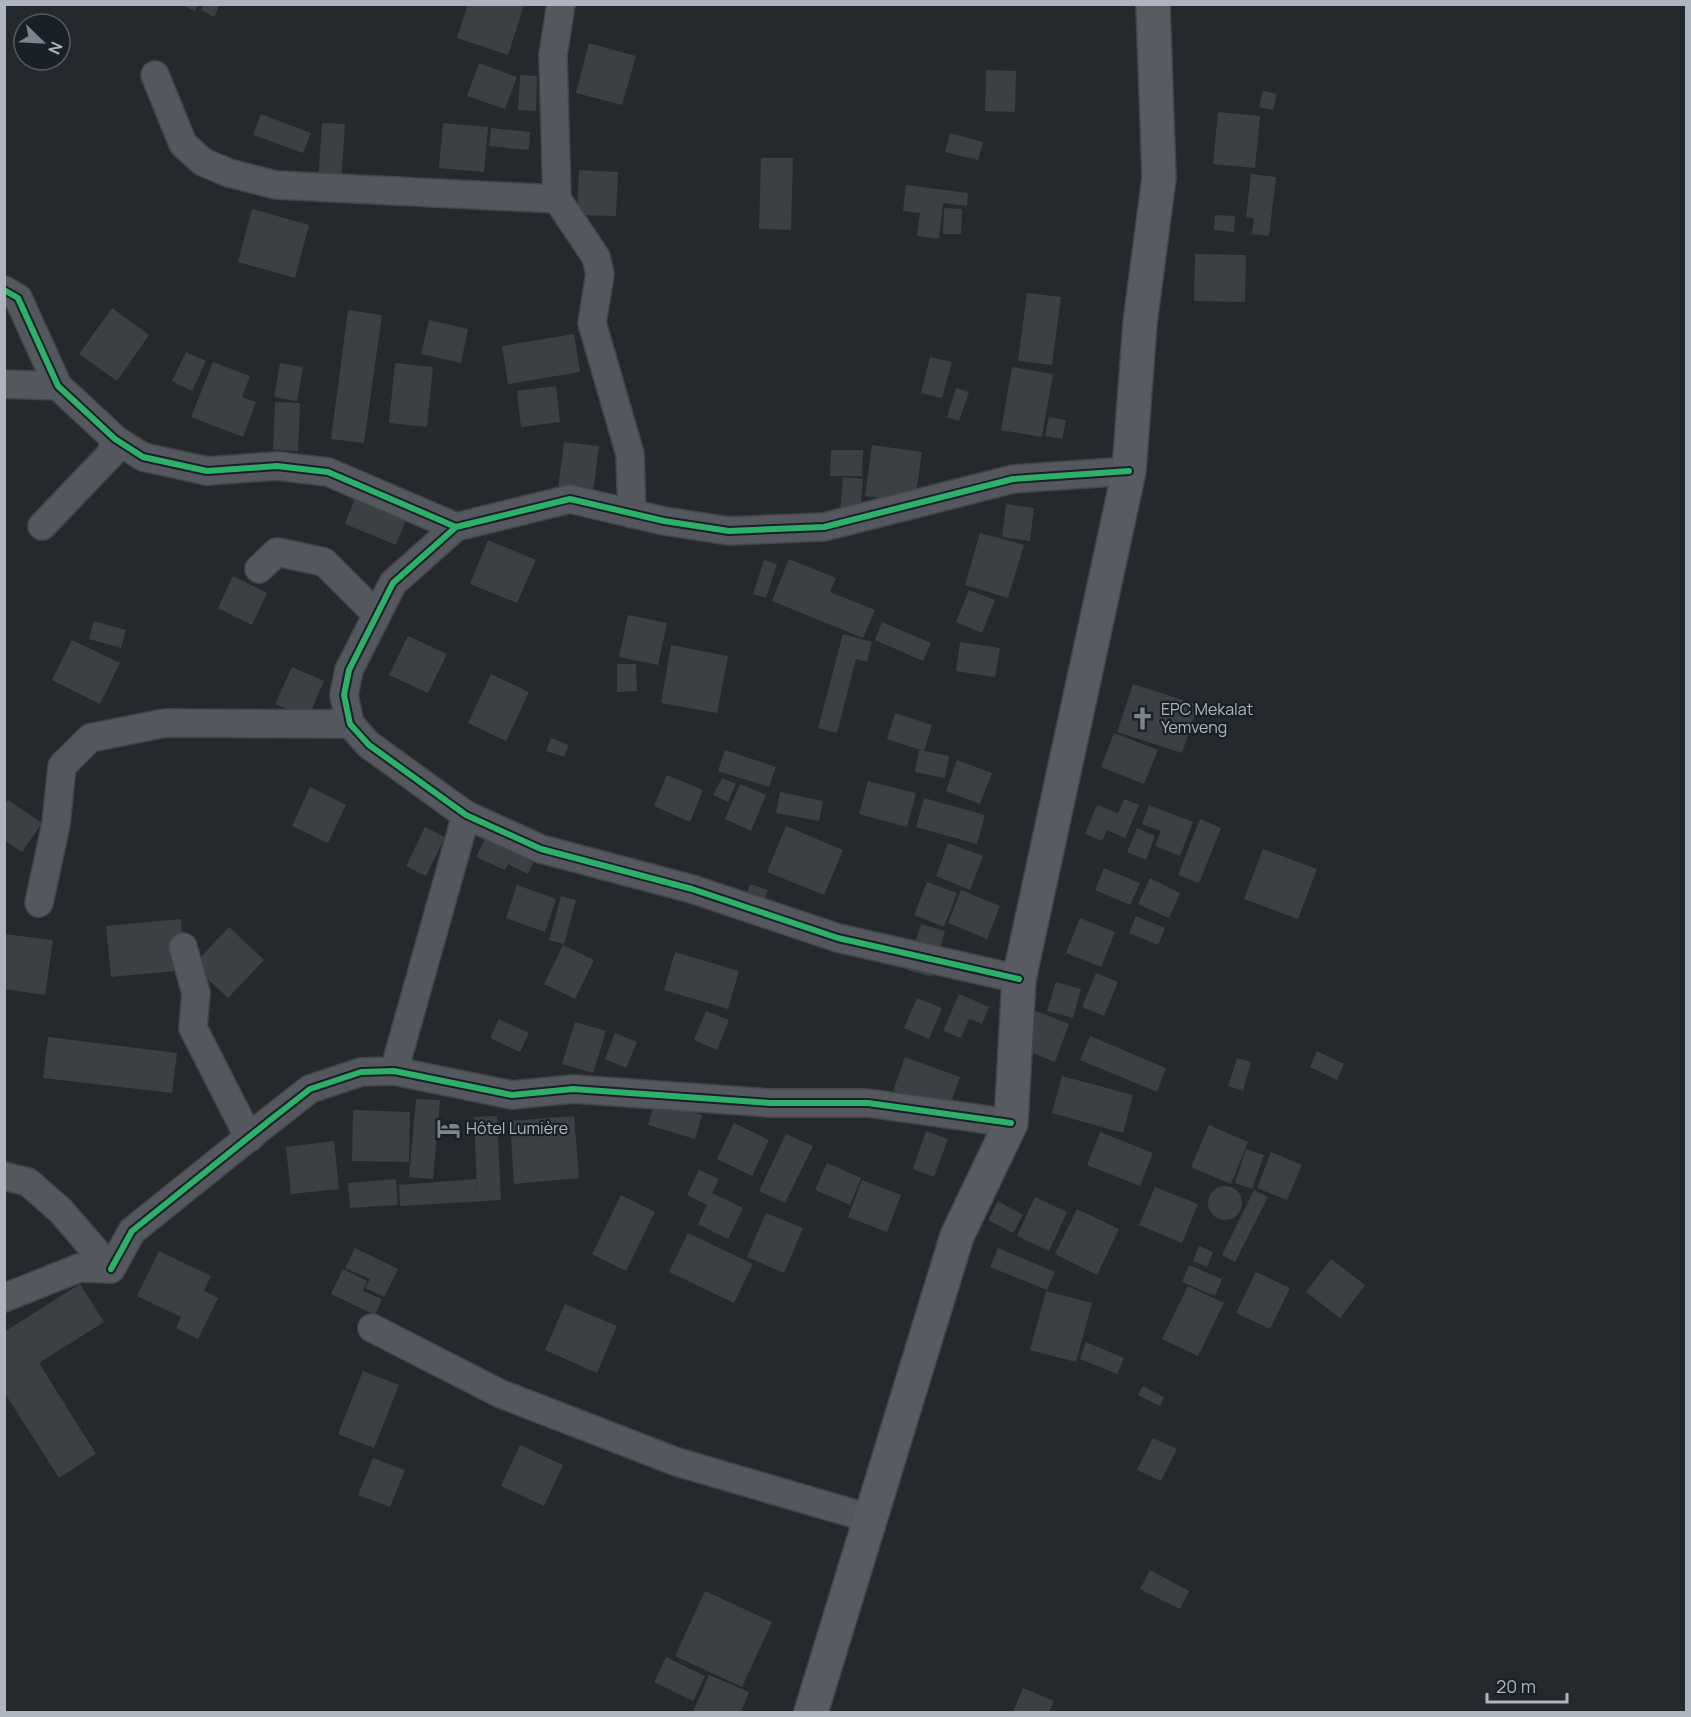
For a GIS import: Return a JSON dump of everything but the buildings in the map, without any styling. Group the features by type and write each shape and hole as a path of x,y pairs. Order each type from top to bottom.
{"main road":[{"path":"811,1713 957,1236 1011,1123 1018,979 1129,471 1140,323 1159,178 1153,4"}],"street":[{"path":"561,4 553,56 557,199 596,257 600,274 592,323 630,454 632,513"},
{"path":"155,75 183,144 203,162 229,174 276,185 557,199"},
{"path":"4,290 18,298 58,386 115,440 143,457 207,471 277,466 328,472 456,527"},
{"path":"4,384 58,386"},
{"path":"42,526 111,454 115,440"},
{"path":"1018,979 838,938 692,889 541,849 466,815 369,745 350,724 344,695 349,670 393,583 456,527 570,499 729,531 824,527 1013,479 1129,471"},
{"path":"259,569 277,552 324,562 378,615"},
{"path":"39,903 56,824 62,766 90,738 165,723 350,724"},
{"path":"394,1071 466,815"},
{"path":"183,947 196,993 193,1028 249,1138"},
{"path":"111,1269 132,1231 310,1089 361,1072 394,1071 512,1095 573,1089 770,1103 868,1103 1011,1123"},
{"path":"4,1176 28,1182 61,1211 111,1269"},
{"path":"4,1298 80,1268 111,1269"},
{"path":"372,1328 501,1394 666,1458 872,1519"}],"cycle path":[{"path":"4,290 18,298 58,386 115,439 143,457 207,471 277,466 328,472 456,527"},
{"path":"1019,979 838,938 692,889 541,849 466,815 369,745 350,724 344,695 349,670 393,583 456,527 570,499 664,521 729,531 824,527 1013,479 1129,471"},
{"path":"111,1269 132,1231 269,1121 310,1089 361,1072 394,1071 512,1095 573,1089 770,1103 868,1103 1011,1123"}],"place":[{"name":"EPC Mekalat Yemveng","path":"1143,718"},
{"name":"Hôtel Lumière","path":"448,1128"}]}
